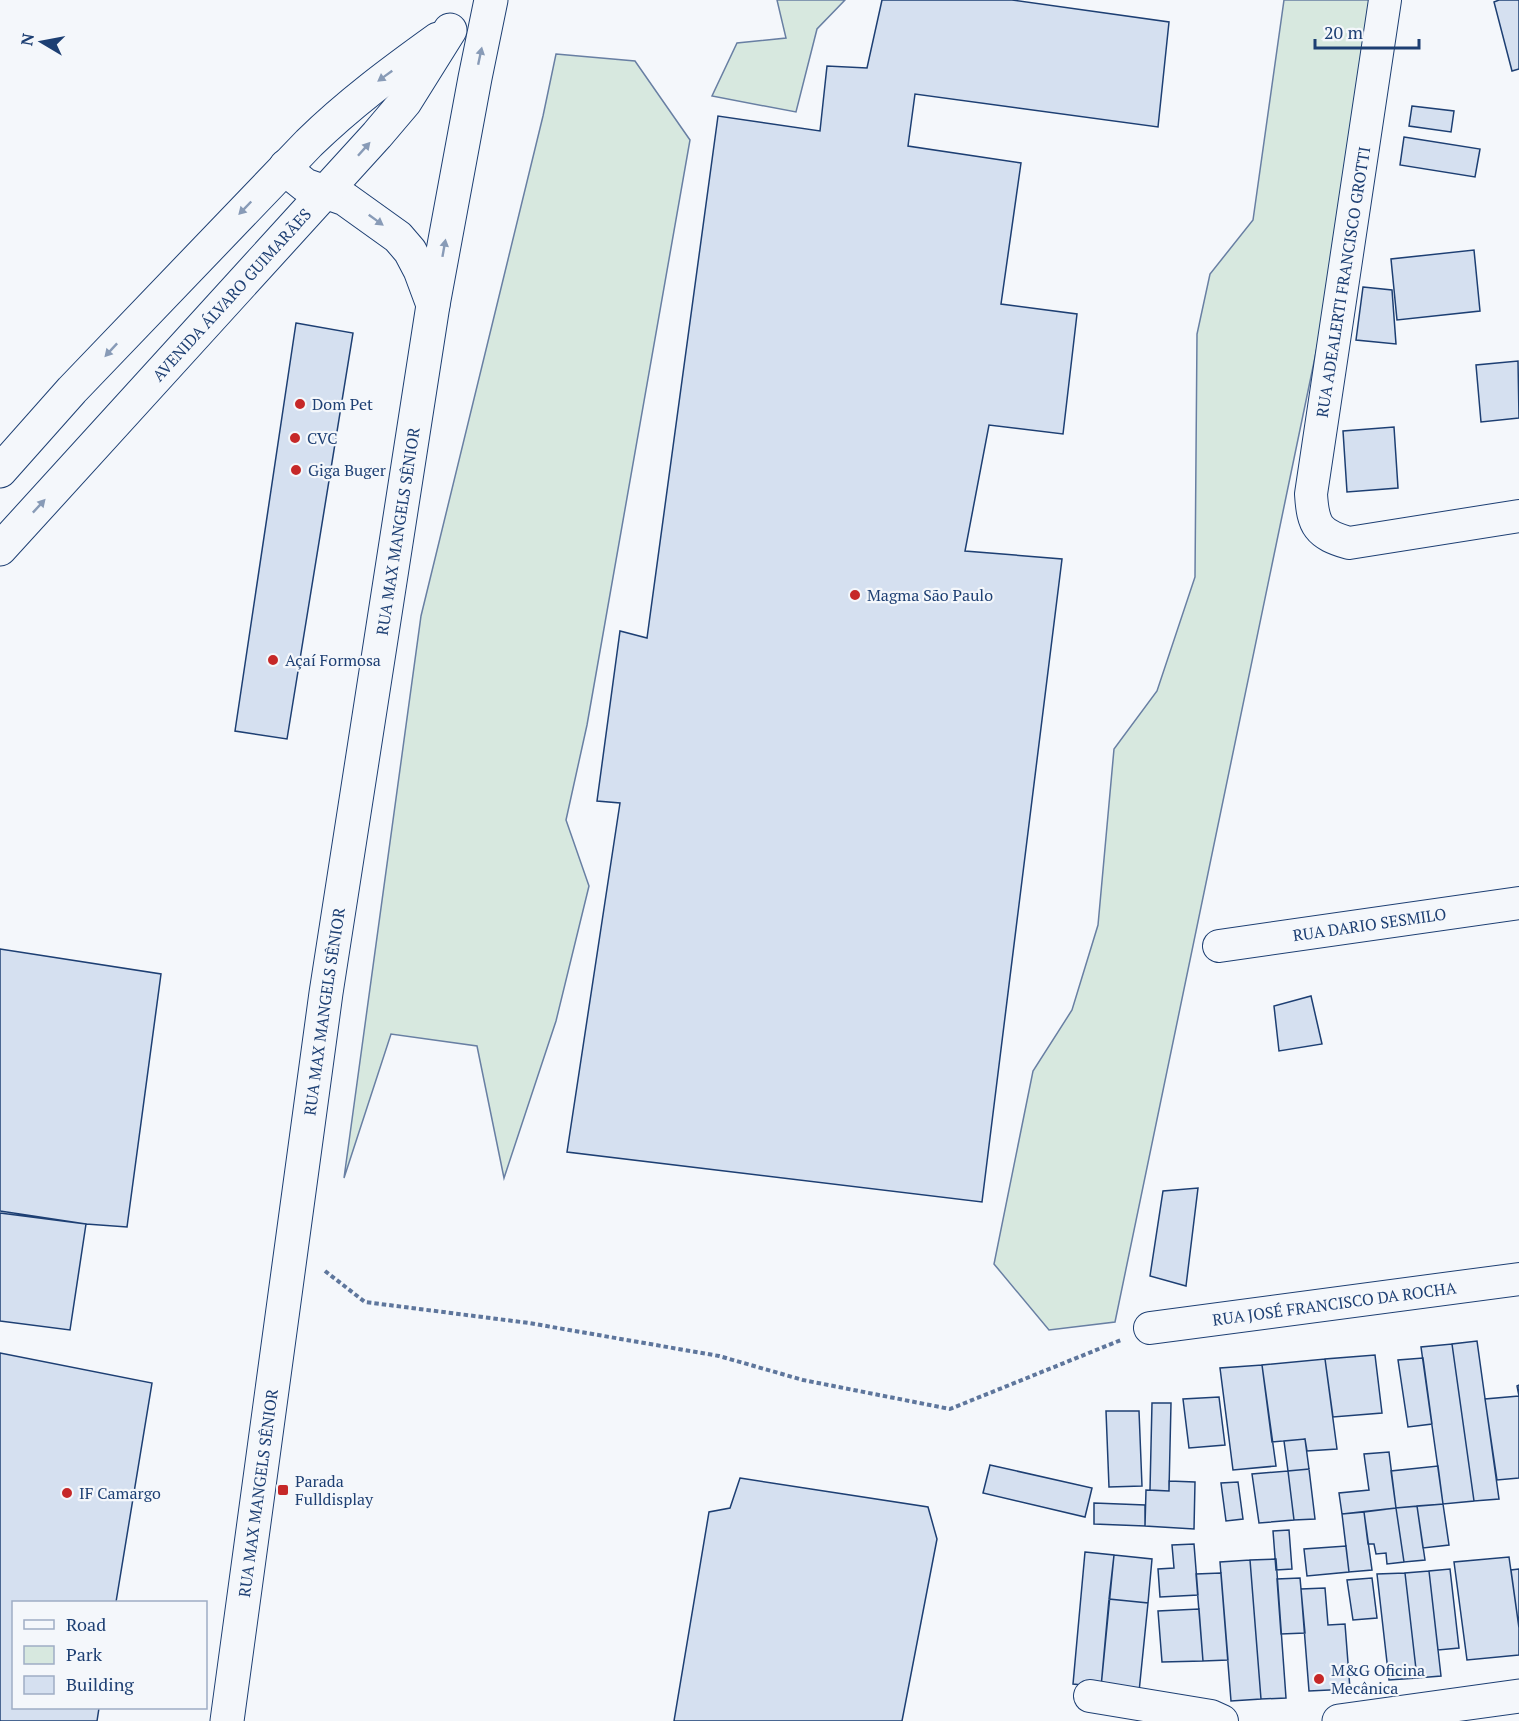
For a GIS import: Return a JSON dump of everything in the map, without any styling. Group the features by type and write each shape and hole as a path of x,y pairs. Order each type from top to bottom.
{"street":[{"name":"AVENIDA ÁLVARO GUIMARÃES","path":"0,471 72,390 286,166 336,117 376,83 490,0"},
{"name":"RUA MAX MANGELS SÊNIOR","path":"227,1721 326,993 433,305 490,0"},
{"name":"RUA ADEALERTI FRANCISCO GROTTI","path":"1385,0 1311,494 1312,512 1318,527 1333,538 1349,543 1519,516"},
{"name":"AVENIDA ÁLVARO GUIMARÃES","path":"0,549 325,193 405,102 450,30"},
{"name":"RUA MAX MANGELS SÊNIOR","path":"286,166 305,185 345,199 398,237 410,251 420,270 433,305"},
{"name":"RUA DARIO SESMILO","path":"1219,946 1519,903"},
{"name":"RUA JOSÉ FRANCISCO DA ROCHA","path":"1150,1328 1519,1279"},
{"path":"1090,1696 1211,1716 1222,1721"},
{"path":"1339,1721 1519,1696"}],"path":[{"path":"325,1271 365,1302 529,1323 698,1352 803,1380 950,1409 1150,1328"}],"green space":[{"path":"777,0 845,0 817,29 796,112 712,96 737,43 786,38"},
{"path":"1284,0 1370,0 1331,280 1115,1322 1049,1330 994,1264 1033,1071 1072,1010 1098,925 1114,749 1157,691 1195,577 1197,334 1210,274 1253,220"},
{"path":"556,54 635,61 690,140 587,725 566,820 589,886 556,1021 504,1178 477,1046 391,1034 344,1178 421,616 543,116"}],"building":[{"name":"Magma São Paulo","path":"882,0 1012,0 1169,22 1158,127 915,94 908,146 1021,163 1001,304 1077,314 1063,434 989,425 965,551 1062,559 982,1202 567,1152 620,803 597,801 620,631 647,638 718,116 820,131 827,66 867,68"},
{"path":"1519,0 1519,69 1512,71 1494,2"},
{"path":"1412,106 1454,111 1451,132 1409,126"},
{"path":"1404,137 1480,149 1475,177 1400,165"},
{"path":"1474,250 1480,311 1397,320 1391,259"},
{"path":"1363,287 1392,290 1396,344 1356,340"},
{"path":"296,323 353,333 287,739 235,731"},
{"path":"1518,361 1519,418 1481,422 1476,365"},
{"path":"1394,427 1398,488 1347,492 1343,431"},
{"path":"0,949 161,974 127,1227 86,1224 0,1211"},
{"path":"1311,996 1322,1044 1279,1051 1274,1006"},
{"path":"1198,1188 1186,1286 1150,1276 1163,1191"},
{"path":"0,1213 86,1224 70,1330 0,1321"},
{"path":"1477,1341 1499,1499 1474,1501 1452,1344"},
{"path":"1452,1344 1474,1501 1443,1504 1421,1347"},
{"name":"IF Camargo","path":"0,1353 152,1383 116,1601 12,1601 12,1709 99,1709 97,1721 0,1721"},
{"path":"1375,1355 1382,1413 1333,1417 1325,1359"},
{"path":"1423,1358 1432,1424 1408,1427 1398,1360"},
{"path":"1325,1359 1337,1449 1307,1451 1305,1439 1272,1442 1262,1365"},
{"path":"1262,1365 1276,1466 1233,1470 1220,1368"},
{"path":"1519,1396 1519,1478 1497,1480 1485,1399"},
{"path":"1219,1397 1225,1445 1189,1448 1183,1399"},
{"path":"1152,1403 1171,1403 1169,1491 1150,1490"},
{"path":"1106,1411 1139,1411 1142,1486 1109,1487"},
{"path":"1305,1439 1309,1469 1288,1471 1284,1441"},
{"path":"1389,1452 1396,1508 1342,1514 1339,1493 1369,1490 1364,1454"},
{"path":"990,1465 1092,1488 1085,1517 983,1493"},
{"path":"1438,1466 1443,1504 1396,1508 1391,1471"},
{"path":"1309,1469 1315,1519 1294,1520 1288,1471"},
{"path":"1288,1471 1294,1520 1259,1523 1252,1474"},
{"path":"740,1478 928,1507 937,1539 902,1721 674,1721 709,1512 730,1508"},
{"path":"1169,1481 1195,1482 1194,1529 1145,1526 1146,1490 1169,1491"},
{"path":"1238,1482 1243,1519 1226,1521 1221,1483"},
{"path":"1094,1503 1145,1505 1145,1526 1094,1524"},
{"path":"1443,1504 1449,1545 1423,1548 1417,1506"},
{"path":"1417,1506 1425,1560 1404,1562 1396,1508"},
{"path":"1396,1508 1404,1562 1387,1564 1386,1553 1376,1554 1374,1544 1368,1544 1364,1512"},
{"path":"1364,1512 1372,1570 1349,1572 1342,1514"},
{"path":"1289,1530 1292,1569 1276,1570 1273,1531"},
{"path":"1194,1544 1198,1595 1160,1597 1158,1569 1174,1568 1172,1545"},
{"path":"1346,1546 1349,1572 1307,1576 1304,1549"},
{"path":"1085,1552 1114,1555 1101,1687 1073,1684"},
{"path":"1114,1555 1152,1559 1148,1603 1109,1599"},
{"path":"1509,1557 1519,1628 1519,1655 1467,1660 1454,1562"},
{"path":"1276,1559 1286,1698 1261,1699 1250,1560"},
{"path":"1250,1560 1261,1699 1231,1701 1220,1562"},
{"path":"1450,1569 1459,1648 1438,1650 1429,1571"},
{"path":"1519,1569 1519,1628 1511,1570"},
{"path":"1429,1571 1441,1676 1417,1678 1405,1573"},
{"path":"1221,1573 1228,1660 1203,1661 1196,1574"},
{"path":"1405,1573 1417,1678 1389,1680 1377,1574"},
{"path":"1300,1578 1305,1633 1281,1634 1277,1579"},
{"path":"1372,1578 1377,1618 1353,1620 1347,1580"},
{"path":"1325,1588 1328,1625 1345,1624 1350,1689 1309,1691 1301,1589"},
{"path":"1109,1599 1148,1603 1139,1692 1101,1687"},
{"path":"1199,1609 1203,1661 1162,1662 1158,1611"}],"place":[{"name":"Dom Pet","path":"300,404"},
{"name":"CVC","path":"295,438"},
{"name":"Giga Buger","path":"296,470"},
{"name":"Magma São Paulo","path":"855,595"},
{"name":"Açaí Formosa","path":"273,660"},
{"name":"Parada Fulldisplay","path":"283,1490"},
{"name":"IF Camargo","path":"67,1493"},
{"name":"M&G Oficina Mecânica","path":"1319,1679"}]}
